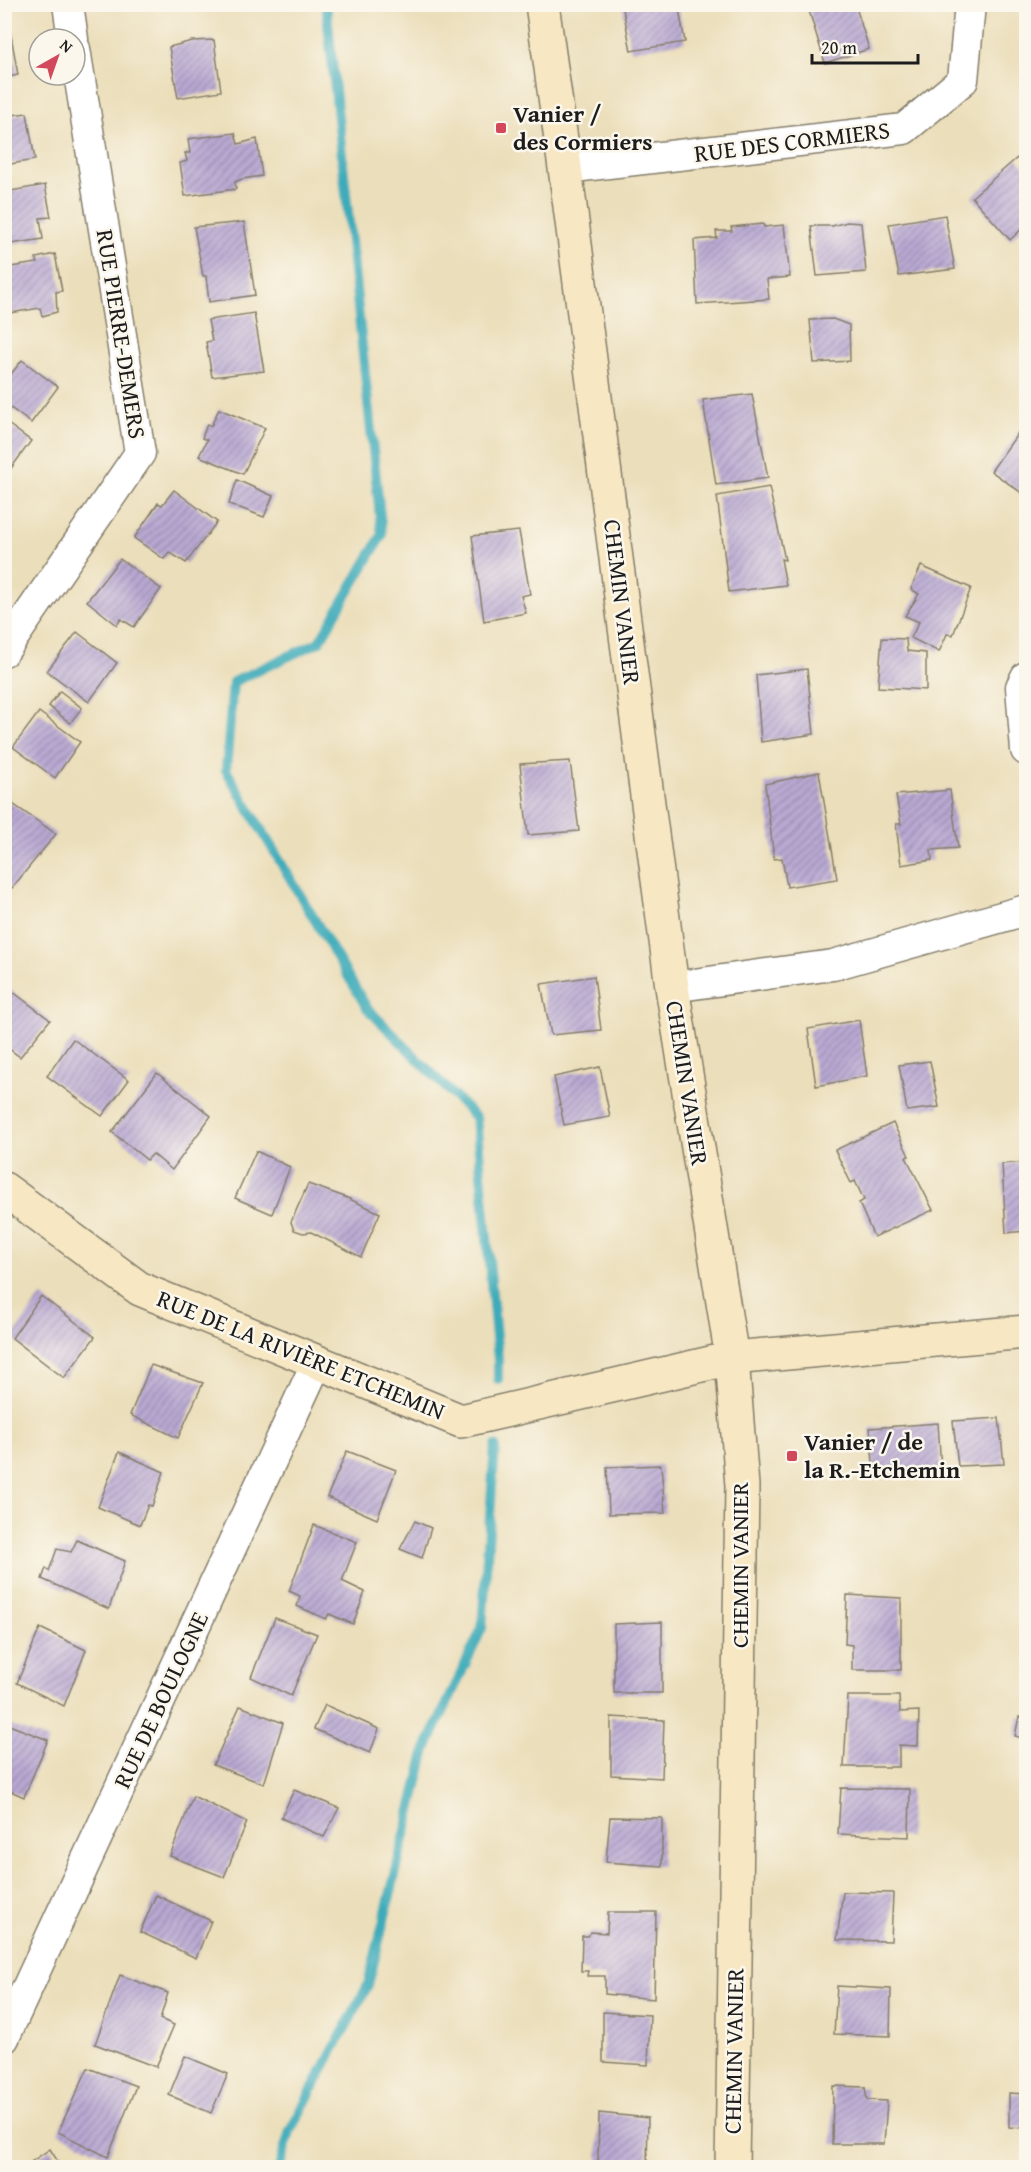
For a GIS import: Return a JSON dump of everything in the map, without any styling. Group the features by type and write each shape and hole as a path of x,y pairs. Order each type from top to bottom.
{"street":[{"path":"68,4 72,27"},
{"name":"CHEMIN VANIER","path":"542,4 672,987 732,1358 742,1486 732,2168"},
{"name":"RUE DES CORMIERS","path":"565,168 904,129 963,80 970,4"},
{"name":"RUE PIERRE-DEMERS","path":"8,638 140,453 81,87"},
{"path":"1026,677 1022,687 1026,750"},
{"path":"672,987 833,965 1026,910"},
{"name":"RUE DE LA RIVIÈRE ETCHEMIN","path":"4,1189 140,1289 461,1421 732,1358 1026,1332"},
{"name":"RUE DE BOULOGNE","path":"4,2038 317,1362"}],"building":[{"path":"622,4 678,4 685,42 631,51"},
{"path":"807,4 855,4 869,49 825,63"},
{"path":"10,30 18,75 4,78 4,32"},
{"path":"214,40 221,91 178,98 169,47 192,41"},
{"path":"27,113 35,160 4,165 4,116"},
{"path":"235,133 238,144 257,139 262,176 235,182 236,189 185,196 180,163 187,161 185,153 190,153 188,139"},
{"path":"1017,158 1026,169 1026,225 1010,240 972,197"},
{"path":"45,185 51,217 40,218 43,239 4,245 4,196 12,195 10,191"},
{"path":"945,215 955,269 899,276 889,224"},
{"path":"244,222 255,295 209,302 206,276 203,276 194,227"},
{"path":"847,222 861,223 866,272 817,276 811,226 832,226"},
{"path":"763,224 764,227 784,225 790,277 767,279 769,299 697,304 694,240 717,238 716,231 732,231 731,227"},
{"path":"55,254 62,291 56,292 57,312 42,316 40,308 4,314 4,268 38,263 36,258"},
{"path":"254,313 264,371 212,377 206,342 212,341 208,320"},
{"path":"833,319 849,325 850,361 814,363 810,320"},
{"path":"22,360 58,387 31,423 4,403 4,383"},
{"path":"752,394 768,478 716,485 703,400"},
{"path":"219,409 265,428 243,474 199,456 207,440 202,438 207,424 211,426"},
{"path":"4,421 31,441 4,478"},
{"path":"1023,426 1026,428 1026,496 991,471"},
{"path":"237,480 273,496 264,517 229,504"},
{"path":"769,487 785,560 781,559 786,585 729,592 717,496"},
{"path":"174,490 217,522 186,563 169,552 164,559 134,538 158,503 162,505"},
{"path":"519,531 530,594 521,596 526,613 484,621 472,536"},
{"path":"120,559 161,589 134,627 121,619 117,625 87,601"},
{"path":"921,566 971,588 953,635 947,634 939,652 911,638 919,622 905,616 919,594 911,589"},
{"path":"77,632 117,663 89,702 47,671"},
{"path":"882,638 906,639 907,651 926,653 926,690 878,687"},
{"path":"807,669 814,734 761,742 756,675"},
{"path":"60,691 82,708 70,723 49,706"},
{"path":"39,712 80,742 55,778 13,747"},
{"path":"570,761 579,831 528,835 520,764"},
{"path":"819,772 837,879 787,887 782,858 774,859 765,784"},
{"path":"950,790 958,848 931,850 932,860 901,865 896,824 901,824 896,795"},
{"path":"7,800 56,834 12,888 4,883 4,804"},
{"path":"594,976 601,1030 551,1035 541,984"},
{"path":"4,985 50,1020 20,1057 4,1045"},
{"path":"859,1020 867,1076 816,1086 808,1029"},
{"path":"73,1039 129,1080 102,1116 47,1076"},
{"path":"930,1061 939,1107 907,1111 899,1065"},
{"path":"600,1067 610,1117 564,1125 554,1077"},
{"path":"157,1073 211,1116 172,1170 153,1154 147,1160 112,1132"},
{"path":"893,1123 909,1156 906,1157 933,1210 874,1237 859,1203 864,1200 855,1181 851,1183 835,1150"},
{"path":"256,1151 290,1167 272,1214 235,1198"},
{"path":"1026,1162 1026,1231 1006,1233 1002,1164"},
{"path":"308,1184 380,1213 361,1257 311,1232 303,1233 294,1230 291,1222"},
{"path":"41,1296 95,1337 64,1378 12,1338"},
{"path":"151,1365 203,1383 178,1438 130,1415"},
{"path":"999,1418 1004,1464 958,1466 953,1421"},
{"path":"938,1423 941,1469 874,1474 870,1428"},
{"path":"347,1451 396,1470 377,1519 327,1497"},
{"path":"119,1452 164,1472 152,1506 148,1505 140,1525 98,1507"},
{"path":"661,1465 665,1513 609,1514 607,1467"},
{"path":"415,1521 431,1528 422,1558 400,1549"},
{"path":"314,1525 357,1542 342,1581 365,1592 353,1624 329,1614 326,1619 297,1606 300,1596 289,1591"},
{"path":"77,1540 125,1561 109,1609 42,1579 46,1568 49,1571 57,1549 71,1552"},
{"path":"847,1595 901,1598 901,1670 852,1670 852,1645 845,1644"},
{"path":"275,1618 317,1634 291,1696 251,1677"},
{"path":"662,1622 662,1693 614,1693 614,1624"},
{"path":"40,1628 86,1650 64,1706 17,1683"},
{"path":"848,1696 899,1696 900,1712 919,1711 918,1746 899,1745 899,1767 844,1767"},
{"path":"325,1705 379,1729 370,1753 314,1729"},
{"path":"240,1706 283,1723 264,1784 213,1765"},
{"path":"611,1717 664,1720 662,1778 611,1775"},
{"path":"1019,1717 1026,1719 1026,1739 1015,1736"},
{"path":"4,1723 48,1740 24,1797 4,1788"},
{"path":"841,1788 910,1789 909,1837 838,1834"},
{"path":"294,1790 339,1808 324,1837 281,1818"},
{"path":"193,1796 247,1822 224,1877 170,1856"},
{"path":"610,1817 662,1818 662,1866 606,1862"},
{"path":"843,1892 893,1893 891,1941 837,1940"},
{"path":"156,1895 211,1921 196,1958 140,1932"},
{"path":"608,1912 656,1912 654,1999 605,1994 605,1976 587,1976 588,1971 581,1971 582,1936 588,1936 591,1932 607,1933"},
{"path":"120,1975 168,1993 160,2019 174,2025 156,2067 95,2044"},
{"path":"837,1986 891,1989 890,2036 834,2034"},
{"path":"603,2012 650,2015 648,2065 603,2062"},
{"path":"185,2056 228,2074 211,2113 169,2095"},
{"path":"88,2068 136,2086 108,2157 58,2132"},
{"path":"833,2086 865,2087 867,2100 887,2101 884,2144 832,2144"},
{"path":"1009,2093 1026,2094 1026,2131 1023,2128 1009,2127"},
{"path":"599,2113 648,2118 647,2166 598,2162"},
{"path":"50,2149 62,2168 22,2168"}],"waterway":[{"path":"326,4 382,535 319,642 233,682 226,770 367,1008 476,1118 498,1379"},
{"path":"279,2168 290,2131 368,1985 426,1749 482,1628 495,1446"}],"place":[{"name":"Vanier / des Cormiers","path":"501,128"},
{"name":"Vanier / de la R.-Etchemin","path":"792,1456"}]}
